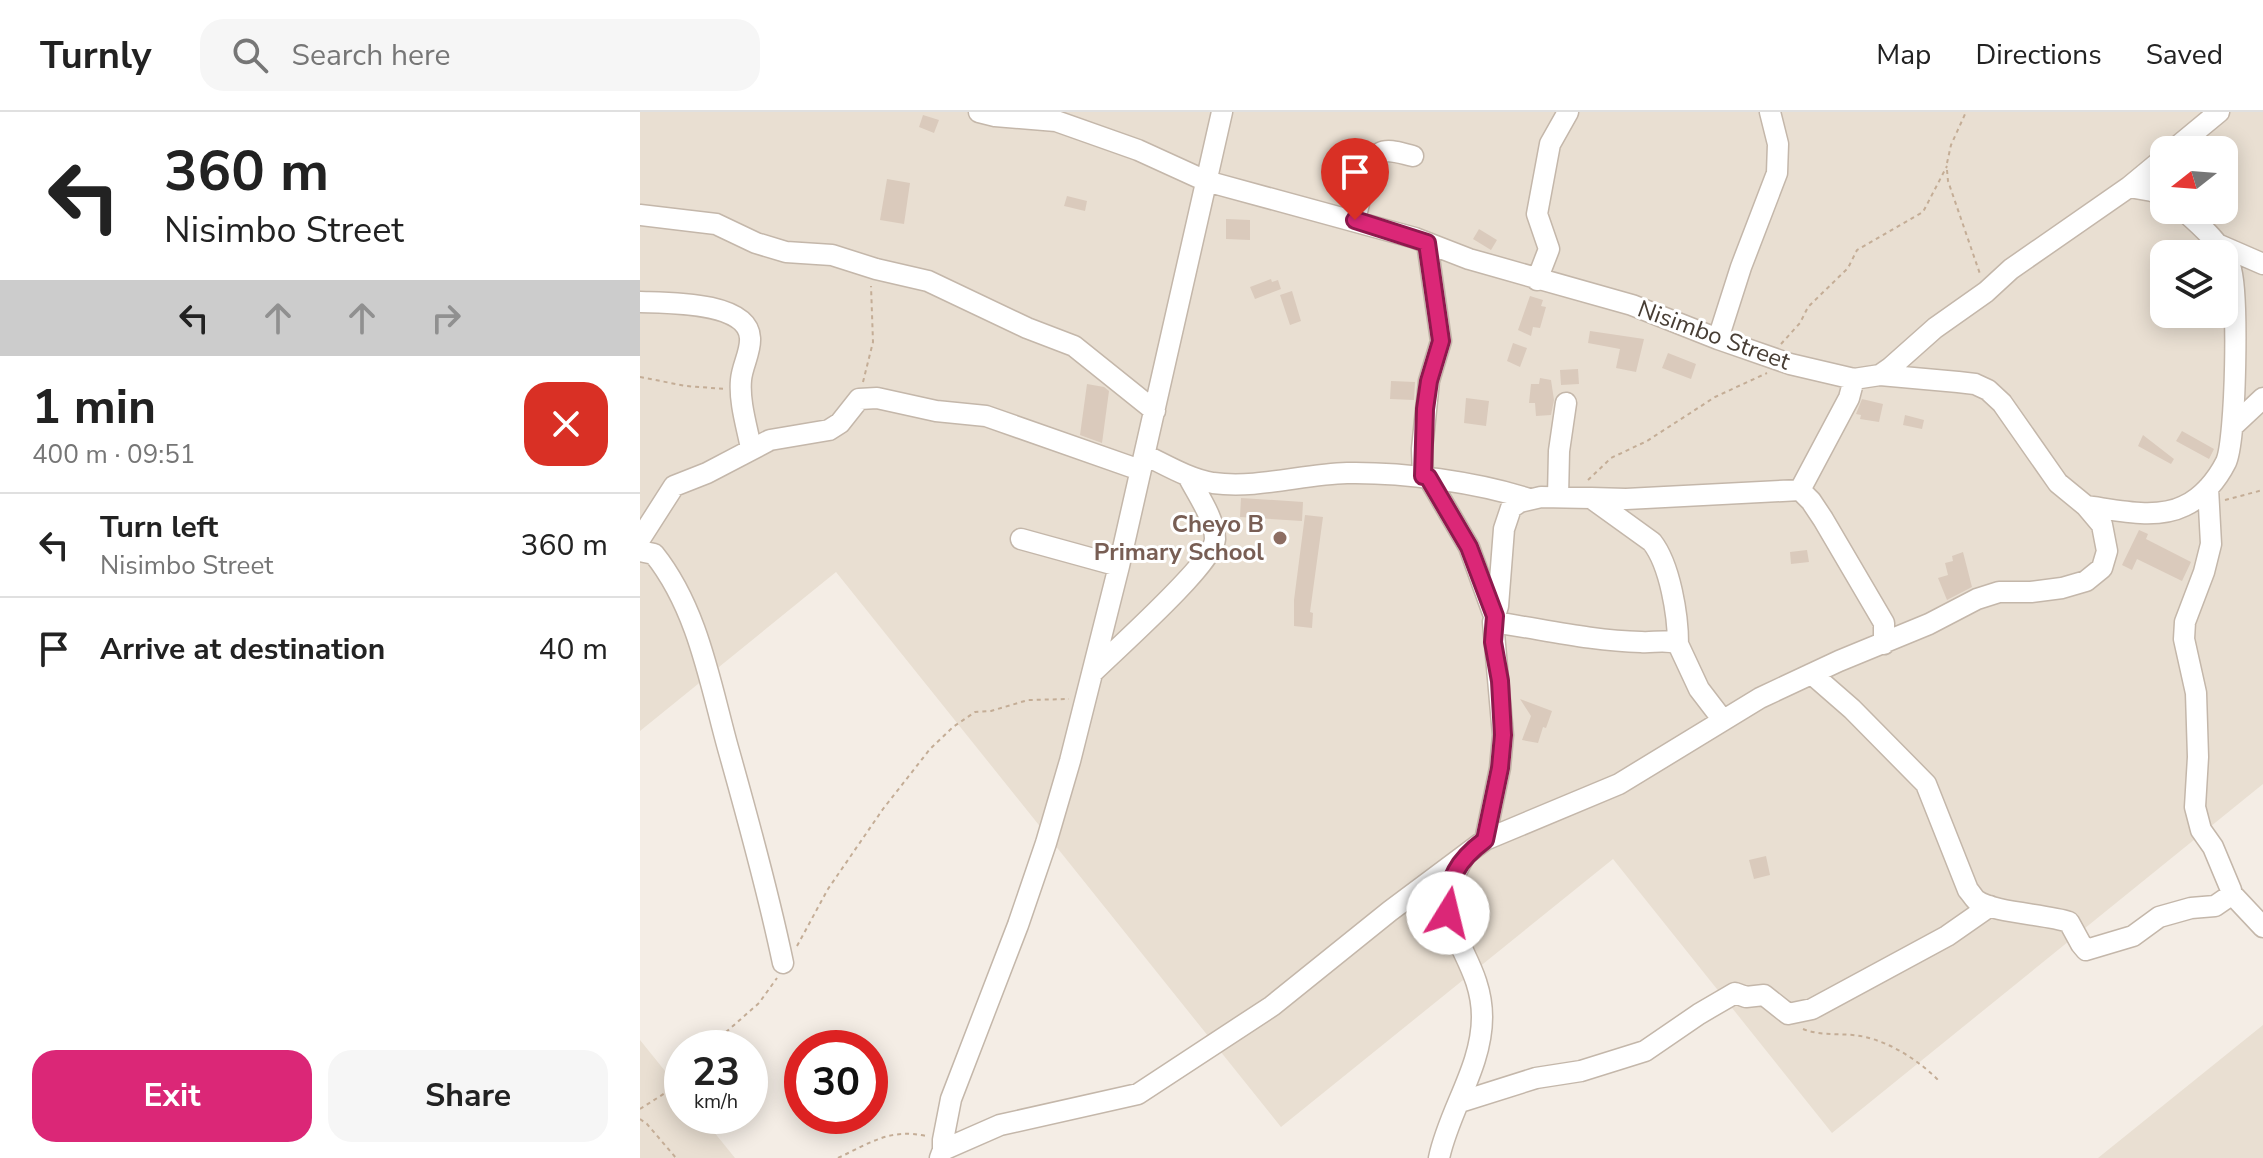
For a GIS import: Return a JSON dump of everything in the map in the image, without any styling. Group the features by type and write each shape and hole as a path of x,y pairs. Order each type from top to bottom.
{"street":[{"name":"Nisimbo Street","path":"979,112 995,116 1057,116 1206,181 1355,220 1537,280 1632,305 1790,364 1854,379 1880,375 1975,384 1988,390 2002,403 2058,483 2086,506"},
{"path":"942,1149 951,1099 1046,843 1092,673 1222,112"},
{"path":"1537,280 1546,264 1549,249 1537,214 1550,144 1568,112"},
{"path":"1718,339 1741,267 1777,173 1778,144 1770,112"},
{"path":"2187,136 2208,116"},
{"path":"1355,220 1369,169 1376,157 1389,151 1413,156"},
{"path":"1880,375 2011,269 2150,170"},
{"path":"2129,187 2150,192"},
{"path":"640,215 716,224 756,243 786,252 832,255 928,281 1027,328 1074,346 1155,411"},
{"path":"2197,224 2213,240"},
{"path":"1427,243 1441,341 1429,381 1425,409 1425,477 1469,547 1494,619"},
{"path":"2238,253 2263,264"},
{"path":"640,302 717,309 741,321 748,329 750,337 741,378 751,448"},
{"path":"2236,328 2232,427 2226,461 2209,497 2211,544 2185,622 2184,639 2196,693 2198,757 2195,807 2201,830 2228,878 2231,893 2263,927"},
{"path":"1800,490 1849,398 1854,379"},
{"path":"640,539 674,486 707,473 770,440 829,430 840,423 859,399 877,398 936,411 986,416 1211,483 1235,484 1349,473 1425,477 1529,499 1626,499 1800,490 1823,519 1884,623 1884,644"},
{"path":"2232,427 2263,398"},
{"path":"1566,403 1559,451 1574,497 1646,537 1660,552 1678,625 1678,644 1699,689 1722,719"},
{"path":"1092,673 1210,554 1215,534 1188,476"},
{"path":"2086,506 2138,512 2173,510 2209,497"},
{"path":"1485,840 1500,768 1503,735 1494,619 1507,516 1511,508 1529,499"},
{"path":"942,1149 1000,1125 1138,1094 1272,1006 1485,840 1619,784 1760,698 1991,594 2062,588 2086,581 2102,568 2107,551 2102,525 2086,506"},
{"path":"1021,539 1119,566"},
{"path":"640,551 654,554 670,577 685,606 704,657 760,864 783,963"},
{"path":"1494,619 1585,638 1673,641 1678,644"},
{"path":"1813,675 1852,709 1926,784 1968,890 1976,900 1990,906 2069,922 2083,948 2090,950 2133,936 2159,917 2191,908 2215,906 2231,893"},
{"path":"1439,1158 1479,1043 1482,1012 1474,976 1448,913 1452,877 1465,855"},
{"path":"1460,1102 1536,1078 1581,1071 1645,1051 1735,993 1746,997 1764,995 1788,1014 1812,1009 1947,936 1990,906"}],"path":[{"path":"1966,112 1951,145 1948,181 1986,292"},
{"path":"1769,356 1800,323 1808,307 1848,268 1857,250 1923,212 1947,166"},
{"path":"859,399 873,342 869,267"},
{"path":"1574,497 1611,458 1647,441 1715,397 1790,364"},
{"path":"640,377 686,386 742,391"},
{"path":"2209,497 2263,490"},
{"path":"727,1030 766,994 828,889 883,809 930,749 953,727 975,712 991,711 1028,700 1085,697"},
{"path":"1788,1014 1806,1030 1866,1037 1888,1046 1926,1068 1940,1082"},
{"path":"640,1109 664,1094"},
{"path":"640,1119 676,1158"},
{"path":"838,1158 885,1135 908,1132 942,1149"}],"shaded area":[{"path":"640,112 2263,112 2263,784 1832,1133 1613,859 1281,1127 836,572 640,731"},
{"path":"2263,1025 2263,1158 2098,1158"},
{"path":"640,1040 664,1070 664,1134 716,1134 735,1158 640,1158"}],"building":[{"path":"923,115 939,120 934,133 919,127"},
{"path":"887,179 910,183 904,224 880,220"},
{"path":"1067,196 1087,201 1085,211 1064,206"},
{"path":"1226,219 1250,220 1250,240 1226,239"},
{"path":"1479,229 1497,240 1491,250 1473,239"},
{"path":"1271,279 1272,282 1278,280 1281,289 1255,299 1250,287"},
{"path":"1292,291 1301,321 1290,325 1280,295"},
{"path":"1530,296 1543,300 1541,306 1546,307 1540,328 1533,327 1531,336 1518,330"},
{"path":"1590,331 1644,339 1636,372 1616,368 1620,349 1588,343"},
{"path":"1513,343 1527,348 1520,367 1507,361"},
{"path":"1668,353 1696,364 1691,379 1662,368"},
{"path":"1578,369 1579,384 1561,385 1560,370"},
{"path":"1540,378 1551,380 1554,400 1551,415 1536,416 1535,403 1529,403 1531,384 1539,384"},
{"path":"1391,381 1415,382 1414,400 1390,399"},
{"path":"1087,384 1109,391 1102,443 1080,435"},
{"path":"1466,398 1489,401 1486,426 1464,423"},
{"path":"1862,399 1883,404 1879,422 1860,419 1861,415 1856,414"},
{"path":"1905,415 1924,420 1922,429 1903,425"},
{"path":"2182,431 2214,449 2209,459 2176,441"},
{"path":"2143,435 2174,459 2171,464 2138,446"},
{"path":"1241,498 1303,502 1302,521 1240,517"},
{"path":"1305,515 1323,517 1310,612 1313,613 1312,628 1294,626 1294,600"},
{"path":"2139,530 2148,534 2146,539 2191,562 2182,581 2137,559 2132,570 2122,565"},
{"path":"1807,550 1809,562 1791,564 1790,552"},
{"path":"1963,552 1972,587 1947,600 1938,578 1948,575 1945,563 1953,561 1952,556"},
{"path":"1520,699 1552,711 1538,743 1522,740 1531,716"},
{"path":"1766,856 1770,875 1754,879 1749,860"}],"place":[{"name":"Cheyo B Primary School","path":"1280,538"}],"route":[{"path":"1355,220 1427,243 1441,341 1429,381 1425,409 1423,476 1428,477 1443,500 1469,547 1495,616 1493,642 1500,681 1503,735 1500,768 1485,840 1465,855 1452,877 1448,913"}]}
